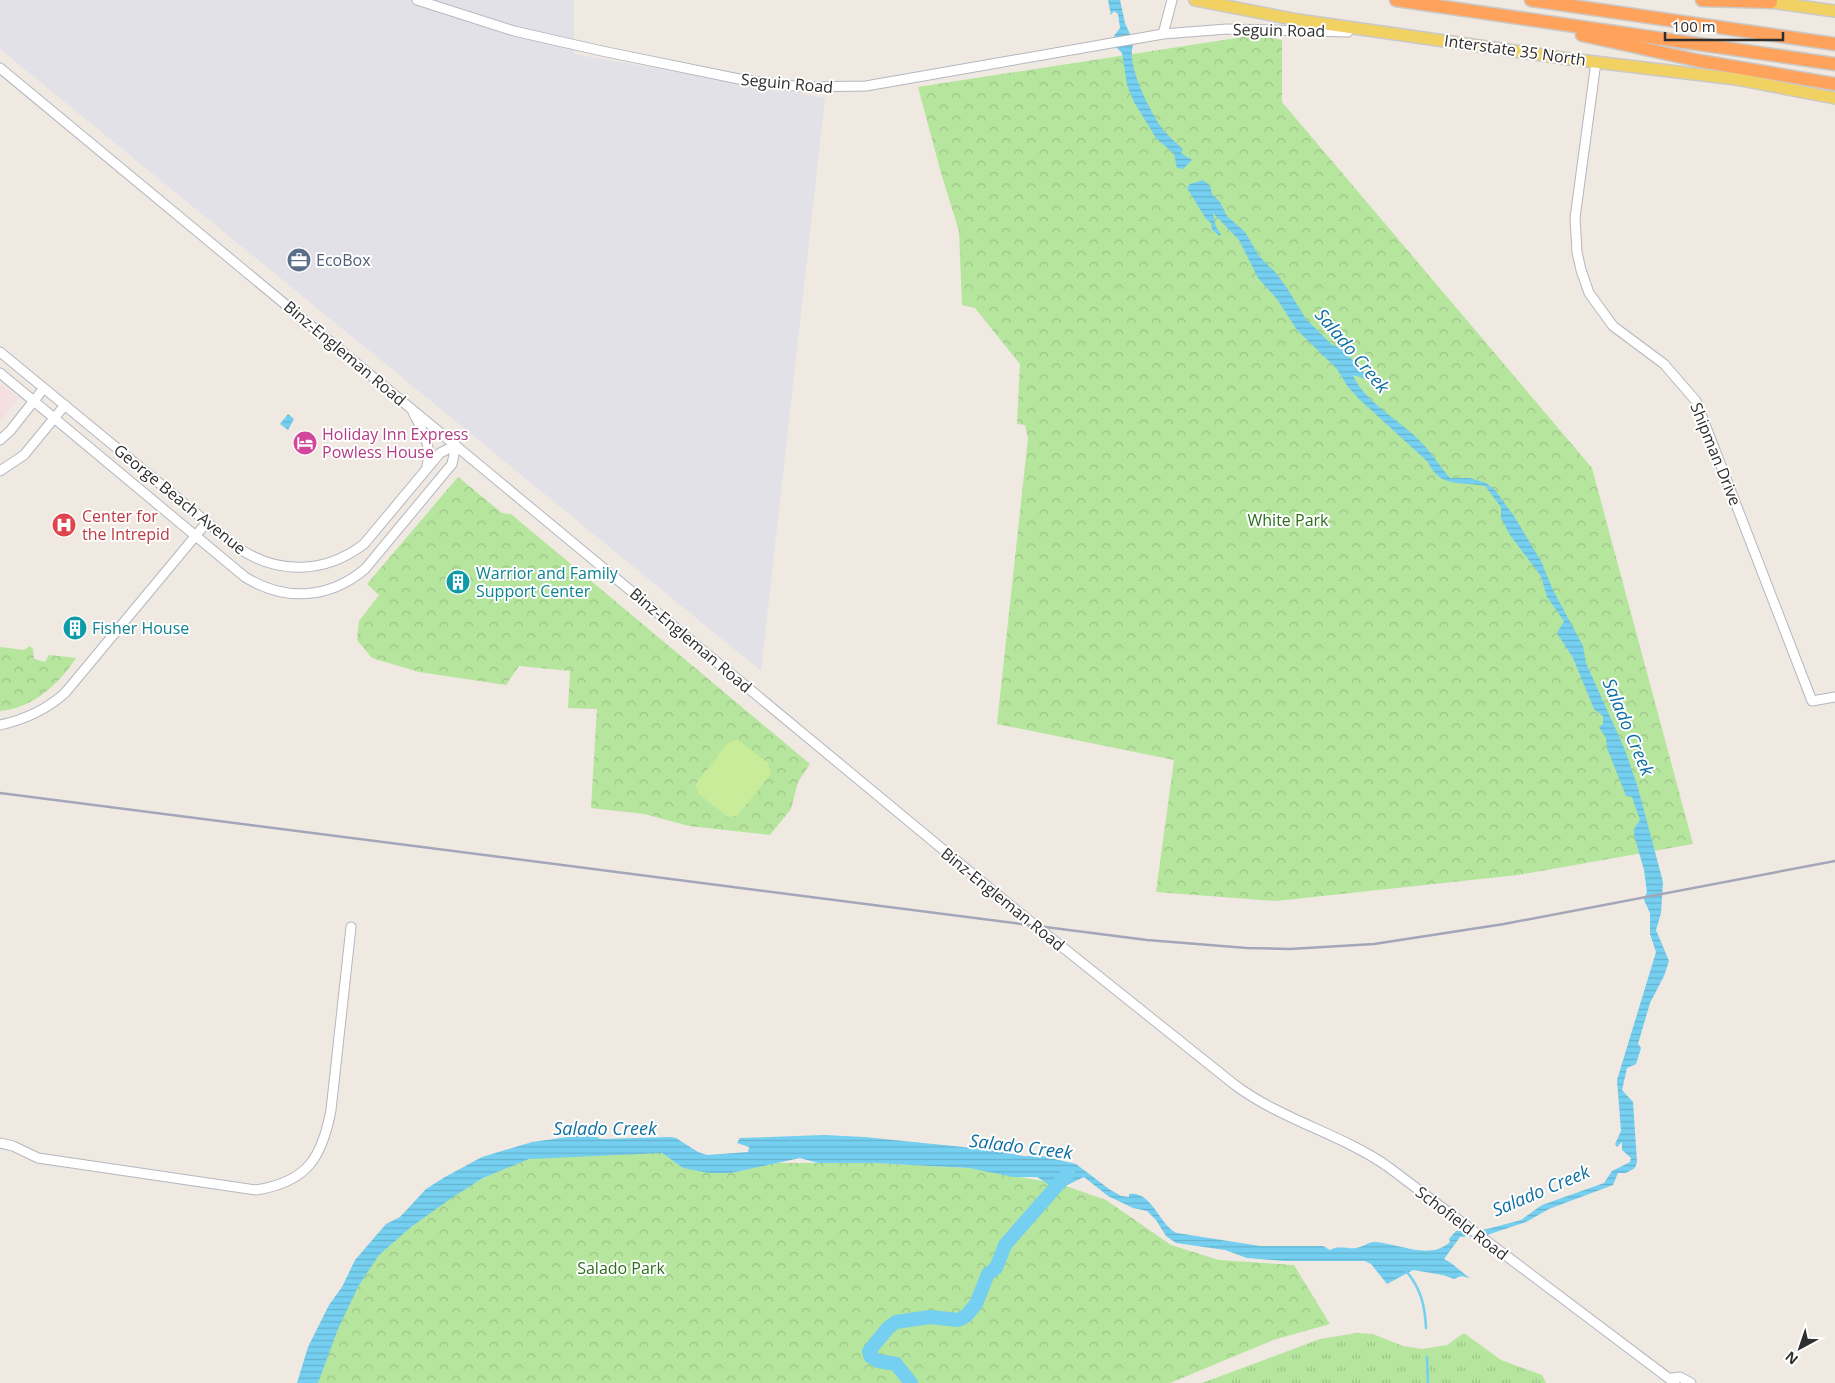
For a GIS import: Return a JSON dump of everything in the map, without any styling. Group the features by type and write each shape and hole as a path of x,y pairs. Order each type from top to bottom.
{"highway":[{"path":"1396,0 1835,64"},
{"path":"1531,0 1835,44"},
{"path":"1702,0 1771,2"},
{"path":"1516,19 1700,61 1835,84"}],"main road":[{"name":"Interstate 35 North","path":"1195,0 1298,20 1596,62 1728,78 1835,98"},
{"path":"1754,0 1815,4 1835,11"}],"street":[{"name":"Seguin Road","path":"416,0 514,31 602,51 738,79 802,87 866,86 1163,34 1228,29 1394,33"},
{"path":"1163,34 1172,0"},
{"name":"Shipman Drive","path":"1596,62 1575,218 1577,252 1582,275 1590,293 1613,326 1666,366 1696,401 1812,701 1835,697"},
{"name":"Binz-Engleman Road","path":"0,68 1022,915 1224,1075"},
{"name":"George Beach Avenue","path":"0,352 237,547 264,562 296,568 327,564 346,556 364,544 440,453 456,445"},
{"name":"George Beach Avenue","path":"0,373 245,577 263,586 292,594 323,592 349,581 372,562 452,464 456,445"},
{"path":"0,440 44,388"},
{"path":"0,471 24,455 65,405"},
{"path":"410,407 428,446 430,455 426,469"},
{"path":"0,725 41,710 65,693 206,522"},
{"path":"0,1143 13,1146 38,1158 256,1190 276,1187 290,1181 308,1166 321,1150 327,1132 351,927"},
{"name":"Schofield Road","path":"1224,1075 1270,1108 1348,1142 1387,1166 1582,1314 1674,1381 1680,1377 1691,1383"}],"shaded area":[{"path":"0,0 574,0 574,54 825,98 761,671 0,49"},
{"path":"0,383 18,398 0,422"}],"green space":[{"name":"White Park","path":"1256,35 1282,40 1282,102 1592,468 1693,844 1518,875 1276,901 1156,892 1174,760 997,724 1028,438 1025,425 1017,424 1020,364 975,308 962,305 959,231 918,87"},
{"path":"458,477 502,513 511,514 810,764 798,782 791,809 770,835 689,826 644,814 591,808 597,709 568,708 570,671 519,666 506,685 419,672 372,658 357,640 359,621 379,595 367,584"},
{"path":"30,646 33,649 34,659 45,662 49,655 76,658 44,694 23,705 0,711 0,647 24,650"},
{"path":"737,739 768,763 771,774 737,816 728,817 699,794 695,785 727,744"},
{"name":"Salado Park","path":"662,1153 683,1168 731,1173 775,1163 873,1163 969,1168 1060,1184 1106,1200 1171,1245 1219,1260 1294,1265 1330,1324 1273,1340 1170,1383 318,1383 342,1317 367,1270 389,1244 448,1199 494,1173 530,1159 578,1154"},
{"path":"1356,1333 1373,1334 1403,1346 1422,1349 1447,1345 1464,1333 1501,1360 1542,1375 1546,1383 1202,1383 1320,1339"}],"water":[{"path":"1108,0 1120,0 1125,23 1134,43 1132,62 1135,74 1156,120 1163,130 1183,149 1181,153 1192,160 1183,169 1177,168 1174,154 1156,138 1134,102 1127,85 1122,53 1116,47 1114,36 1120,28 1118,14 1114,11 1111,15"},
{"path":"1203,180 1210,186 1212,194 1220,202 1227,216 1245,232 1259,256 1276,273 1306,319 1331,344 1342,349 1372,381 1353,375 1357,384 1364,392 1421,442 1450,478 1470,478 1486,483 1495,490 1514,516 1541,561 1553,590 1583,646 1586,663 1625,750 1638,788 1663,882 1661,913 1656,930 1669,961 1664,976 1650,1003 1638,1044 1641,1048 1636,1064 1627,1068 1622,1090 1633,1102 1637,1162 1635,1168 1626,1173 1618,1173 1613,1185 1549,1209 1526,1222 1487,1235 1460,1237 1444,1259 1470,1278 1461,1276 1454,1279 1443,1275 1413,1270 1387,1284 1371,1264 1365,1261 1284,1261 1247,1258 1225,1250 1176,1243 1166,1236 1156,1220 1147,1211 1133,1208 1108,1196 1084,1177 1061,1188 1048,1184 1037,1177 1014,1177 969,1168 873,1163 818,1163 800,1158 731,1173 709,1173 683,1168 662,1153 529,1159 483,1178 453,1197 411,1227 379,1255 359,1285 338,1329 318,1383 297,1383 308,1347 329,1305 342,1287 355,1260 386,1224 400,1217 426,1189 445,1177 482,1157 532,1142 589,1134 601,1139 671,1137 707,1155 748,1152 749,1147 737,1143 740,1138 824,1135 864,1137 993,1150 1023,1156 1042,1156 1076,1164 1121,1196 1129,1197 1129,1194 1144,1198 1150,1203 1165,1224 1177,1233 1260,1246 1323,1246 1330,1250 1340,1247 1356,1248 1374,1242 1414,1250 1433,1250 1450,1242 1449,1239 1456,1231 1487,1229 1521,1220 1542,1205 1604,1183 1612,1171 1630,1162 1631,1158 1622,1150 1622,1142 1617,1147 1615,1144 1621,1131 1617,1080 1656,952 1650,934 1650,913 1644,900 1647,892 1644,870 1634,835 1634,829 1640,820 1632,797 1626,796 1607,748 1606,738 1599,727 1603,724 1603,716 1594,709 1573,658 1557,633 1564,621 1547,597 1541,576 1510,535 1501,518 1501,507 1485,486 1445,480 1433,471 1428,462 1360,400 1348,387 1337,369 1297,330 1277,299 1258,278 1239,240 1213,213 1216,227 1221,234 1220,236 1212,230 1211,223 1206,219 1187,188 1190,184"},
{"path":"288,414 294,419 288,430 280,424"}],"waterway":[{"path":"911,1383 896,1364 878,1361 870,1356 869,1351 888,1328 896,1322 930,1317 958,1320 966,1316 976,1304 988,1274 996,1268 1005,1245 1068,1173"},
{"path":"1407,1272 1416,1285 1421,1298 1425,1312 1426,1328"},
{"path":"1427,1357 1428,1383"}],"railway":[{"path":"0,793 1147,940 1247,948 1290,949 1374,944 1504,924 1835,861"}],"place":[{"name":"EcoBox","path":"299,260"},
{"name":"Holiday Inn Express Powless House","path":"305,443"},
{"name":"Center for the Intrepid","path":"64,525"},
{"name":"Warrior and Family Support Center","path":"458,582"},
{"name":"Fisher House","path":"75,628"}],"water label":[{"name":"Salado Creek","path":"1352,351"},
{"name":"Salado Creek","path":"1628,727"},
{"name":"Salado Creek","path":"605,1129"},
{"name":"Salado Creek","path":"1021,1147"},
{"name":"Salado Creek","path":"1541,1191"}]}
